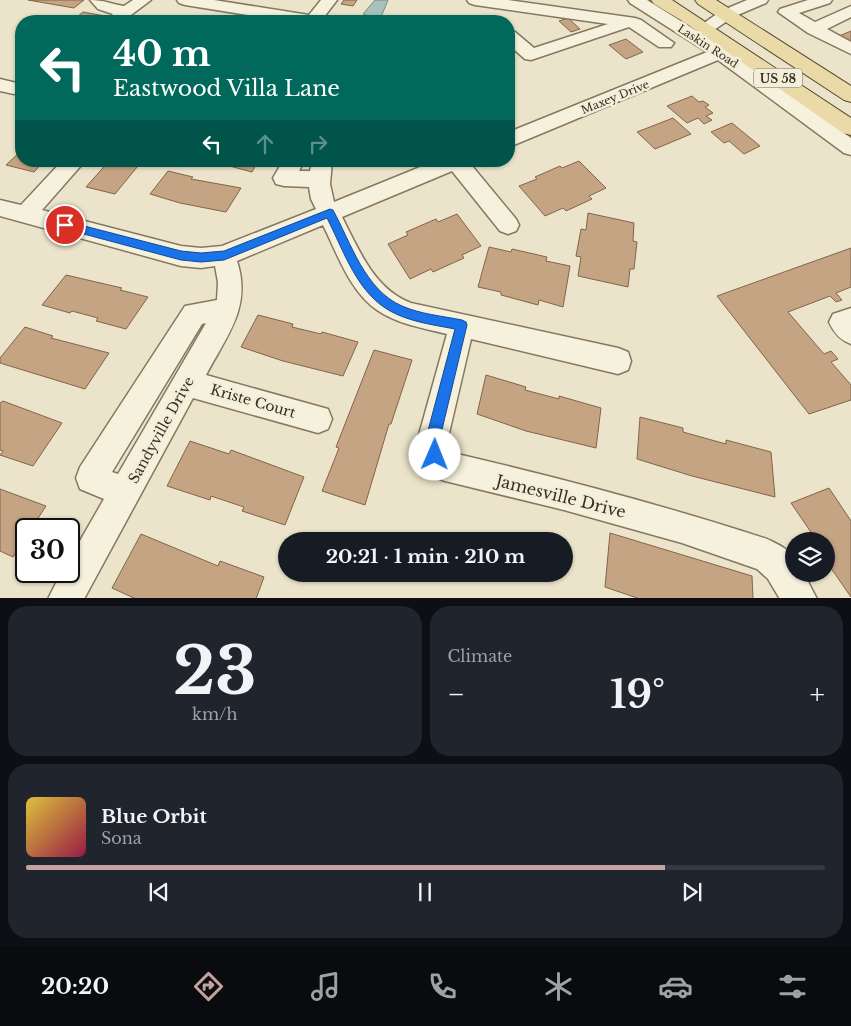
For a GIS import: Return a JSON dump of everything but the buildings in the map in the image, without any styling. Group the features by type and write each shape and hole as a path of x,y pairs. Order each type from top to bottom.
{"main road":[{"name":"US 58","path":"722,5 851,96"},
{"name":"Laskin Road","path":"660,7 698,23 851,128"}],"street":[{"path":"98,0 100,5 127,11"},
{"path":"121,15 143,0"},
{"path":"185,0 255,6 290,15"},
{"path":"318,15 329,0"},
{"path":"468,0 485,15"},
{"path":"475,0 636,23 665,43"},
{"name":"Laskin Road","path":"636,0 660,7 851,148"},
{"path":"698,23 722,5 760,0"},
{"path":"824,0 786,12 851,49"},
{"path":"828,0 851,11"},
{"path":"515,41 531,55 614,26 636,23 660,7"},
{"path":"814,29 851,11"},
{"name":"Maxey Drive","path":"515,138 720,53"},
{"path":"25,215 69,167"},
{"path":"290,167 284,178 320,170 322,199 366,284 379,298 395,308 411,314 618,361"},
{"path":"0,208 181,256 201,258 224,256 441,167"},
{"path":"461,167 508,225"},
{"name":"Sandyville Drive","path":"65,598 126,493 228,309 231,290 230,272 224,256"},
{"path":"126,493 91,478 194,314 228,309"},
{"path":"851,319 842,322 851,332"},
{"name":"Jamesville Drive","path":"462,325 432,442 435,455 445,466 564,494 682,527 767,556 780,566 800,598"},
{"name":"Kriste Court","path":"188,383 318,419"}],"water":[{"path":"375,0 388,0 382,15 363,14"}],"route":[{"path":"65,225 181,256 201,258 224,256 330,213 366,284 379,298 395,308 411,314 462,325 432,442 435,455"}]}
